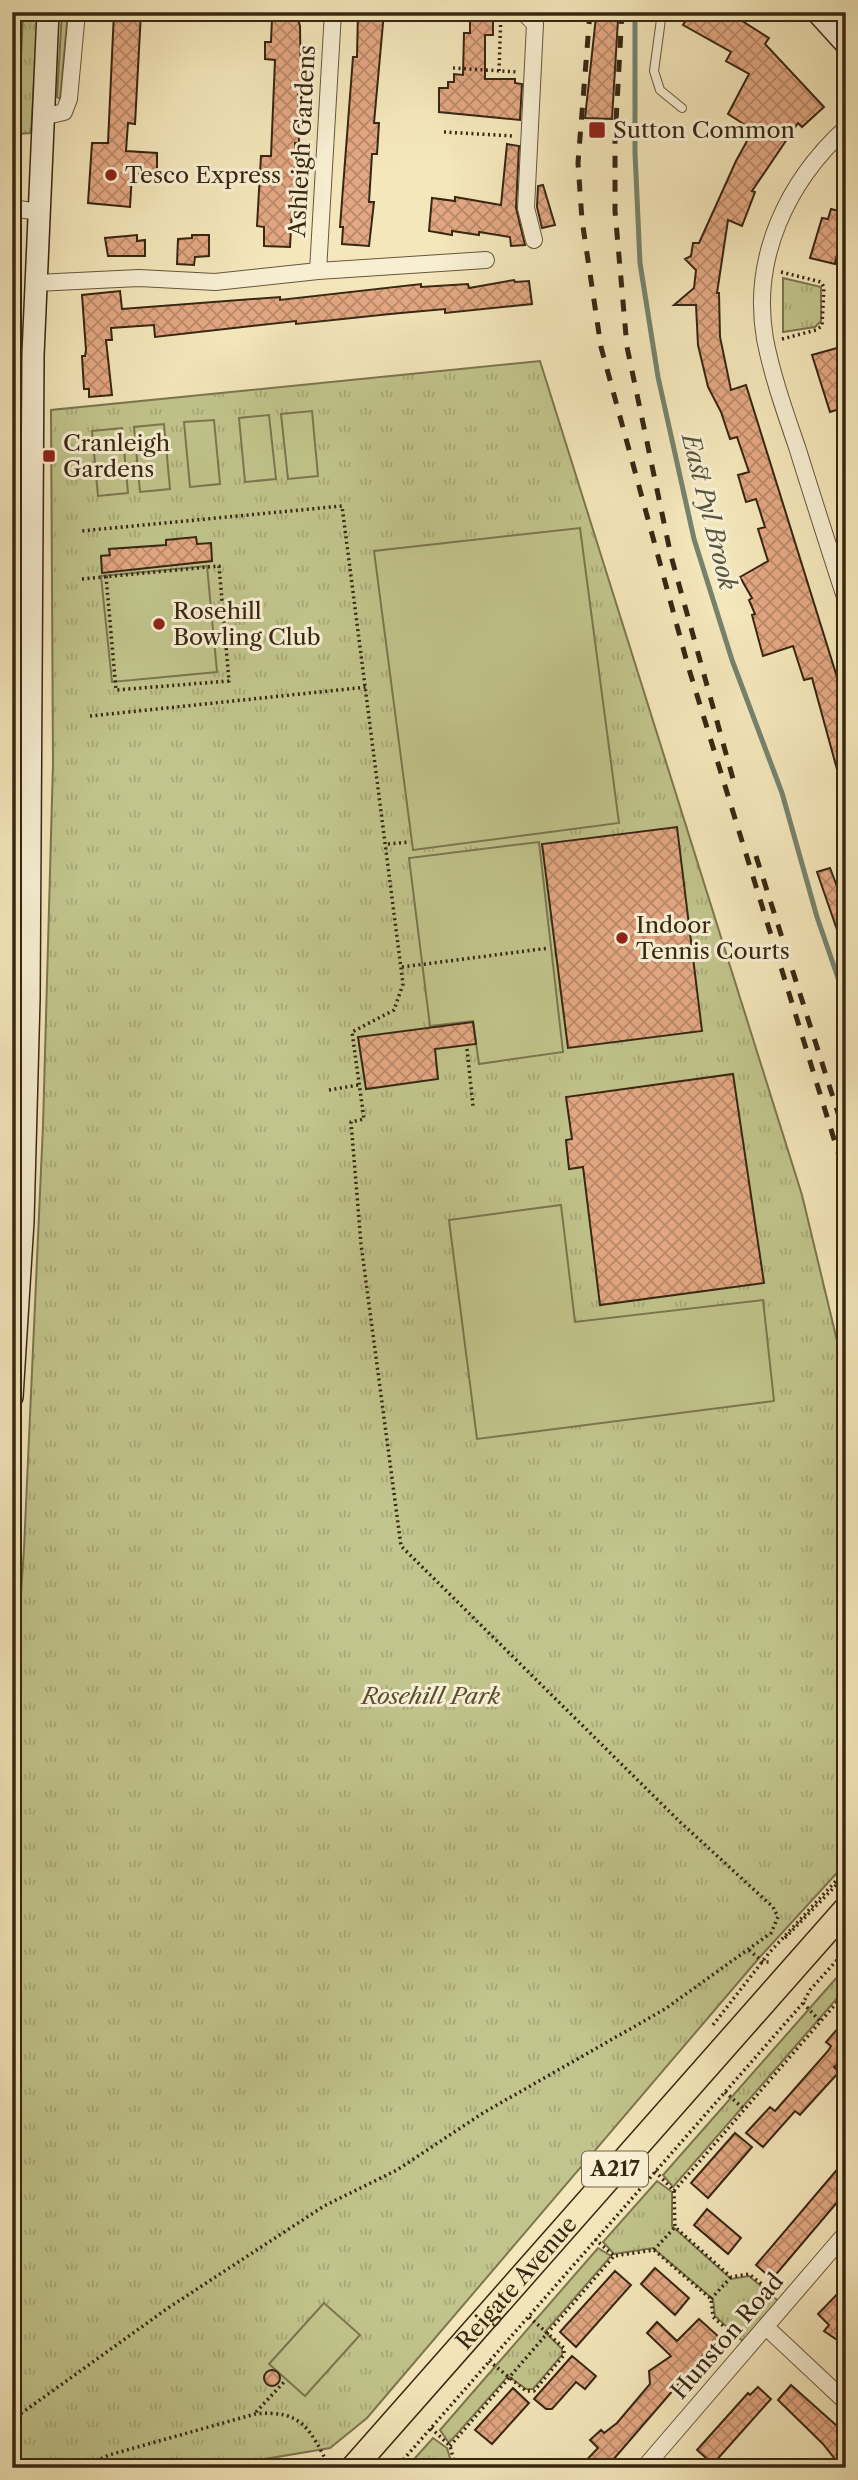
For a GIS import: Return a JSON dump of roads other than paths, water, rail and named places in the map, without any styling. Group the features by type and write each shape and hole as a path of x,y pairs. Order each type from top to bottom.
{"highway":[{"name":"Reigate Avenue","path":"353,2468 846,1909"}],"main road":[{"path":"12,1397 21,999 22,587 48,12"},
{"path":"817,12 846,44"}],"street":[{"path":"12,23 13,12"},
{"path":"42,117 64,112 69,99 76,12"},
{"name":"Ashleigh Gardens","path":"318,271 333,12"},
{"path":"523,12 535,24 526,208 534,240"},
{"path":"846,128 823,149 788,197 765,268 763,296 767,346 846,600"},
{"path":"12,208 39,212"},
{"path":"36,283 139,278 215,282 318,271 486,260"},
{"name":"Hunston Road","path":"654,2464 846,2233"},
{"path":"766,2326 846,2402"}],"lane":[{"path":"662,12 654,71 660,90 682,108"}],"waterway":[{"name":"East Pyl Brook","path":"635,12 635,153 640,263 658,377 694,539 732,660 782,793 817,917 846,1001"}],"railway":[{"path":"590,12 578,163 582,220 601,347 688,666 846,1178"},
{"path":"622,12 615,140 615,211 627,347 671,556 735,786"},
{"path":"756,856 846,1138"}],"place":[{"name":"Sutton Common","path":"597,130"},
{"name":"Tesco Express","path":"111,175"},
{"name":"Cranleigh Gardens","path":"49,456"},
{"name":"Rosehill Bowling Club","path":"159,624"},
{"name":"Indoor Tennis Courts","path":"622,938"}],"park label":[{"name":"Rosehill Park","path":"431,1696"}]}
